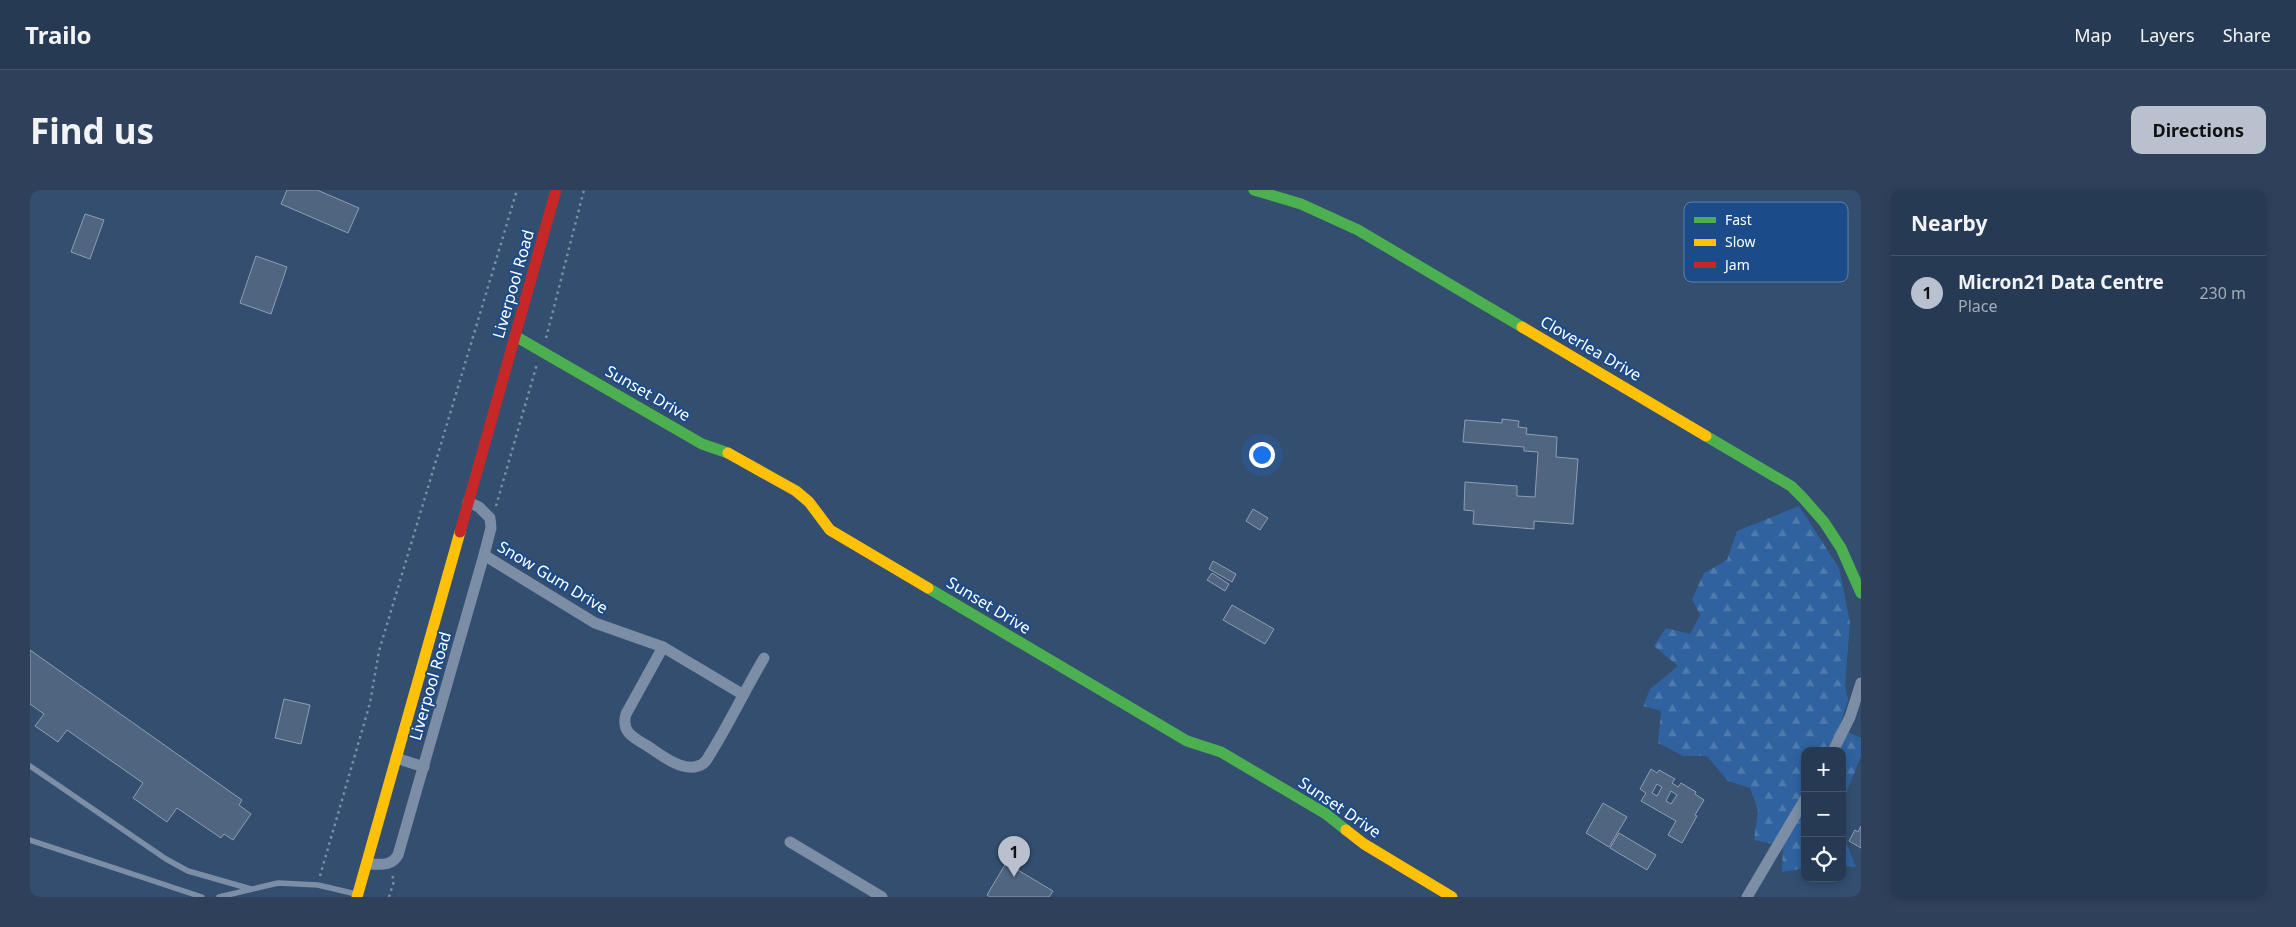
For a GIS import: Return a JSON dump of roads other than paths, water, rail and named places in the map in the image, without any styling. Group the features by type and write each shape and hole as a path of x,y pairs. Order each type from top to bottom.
{"street":[{"name":"Liverpool Road","path":"358,896 556,190"},
{"name":"Cloverlea Drive","path":"1254,190 1302,204 1358,230 1791,486 1826,522 1853,570 1861,593"},
{"name":"Sunset Drive","path":"515,336 702,444 733,455 796,491 809,502 830,530 1187,741 1221,752 1326,814 1364,844 1452,897"},
{"name":"Liverpool Road","path":"367,864 388,864 394,862 398,855 484,555 491,528 490,518 479,507 468,502"},
{"name":"Snow Gum Drive","path":"484,555 595,623 663,647 742,694"},
{"path":"663,647 626,714 624,722 626,730 632,736 680,765 699,766 709,756 742,694 764,658"},
{"path":"1835,747 1850,718 1861,683"},
{"path":"396,758 424,767"},
{"path":"1747,897 1801,806"},
{"path":"790,842 882,897"}],"lane":[{"path":"30,766 166,859 188,871 251,889"},
{"path":"30,840 202,897"},
{"path":"219,897 278,883 318,885 358,896"}],"place":[{"name":"Micron21 Data Centre","path":"1014,877"}]}
